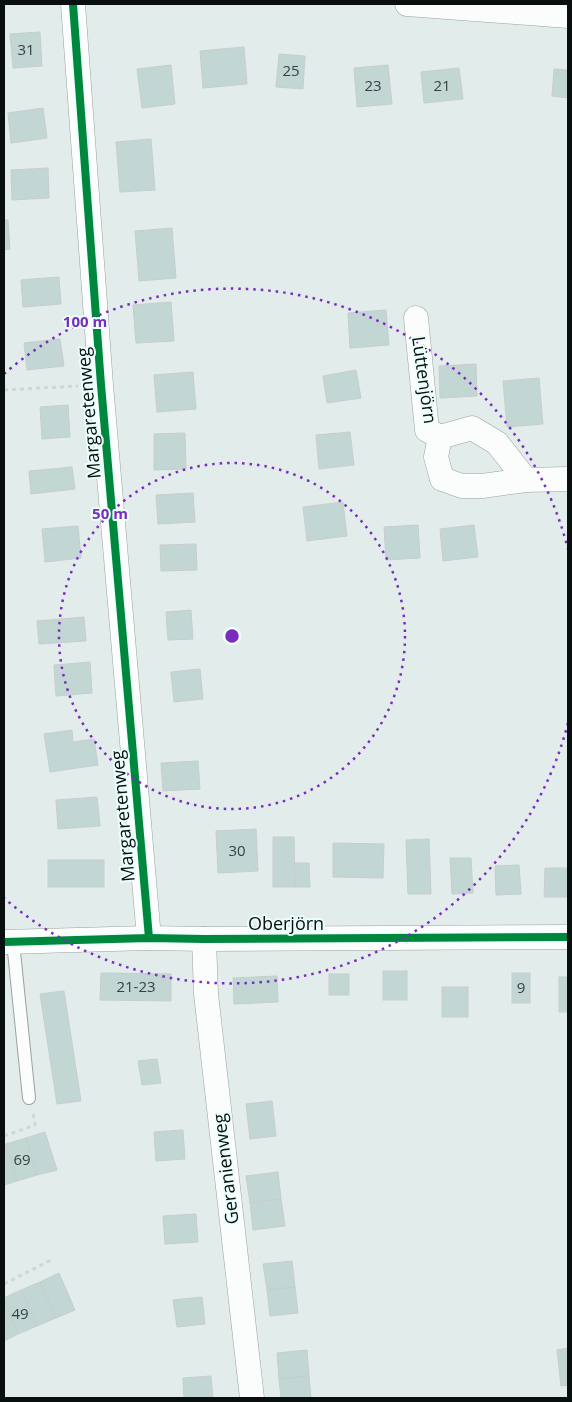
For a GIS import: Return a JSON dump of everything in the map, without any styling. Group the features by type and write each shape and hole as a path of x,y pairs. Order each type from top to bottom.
{"street":[{"name":"Margaretenweg","path":"73,4 101,385 149,938"},
{"path":"407,4 568,16"},
{"name":"Lüttenjörn","path":"416,318 427,430 440,437 472,428 497,443 526,480"},
{"name":"Lüttenjörn","path":"440,437 436,457 442,479 462,486 482,486 526,480 568,479"},
{"name":"Oberjörn","path":"8,942 149,938 568,937"},
{"name":"Geranienweg","path":"204,939 206,994 252,1398"}],"lane":[{"path":"8,942 30,1098"}],"path":[{"path":"4,390 101,385"},
{"path":"4,1136 35,1125 30,1098"},
{"path":"4,1284 53,1259"}],"building":[{"path":"40,32 42,66 13,68 10,34"},
{"path":"244,47 247,84 203,88 200,51"},
{"path":"279,54 305,56 303,89 276,87"},
{"path":"171,65 175,104 142,108 137,69"},
{"path":"388,65 392,104 357,107 354,68"},
{"path":"459,68 463,99 424,103 421,72"},
{"path":"554,69 568,70 568,98 552,96"},
{"path":"43,108 47,138 11,143 8,113"},
{"path":"151,139 155,190 120,192 116,142"},
{"path":"48,168 49,198 12,200 11,170"},
{"path":"4,220 8,220 10,249 4,250"},
{"path":"172,228 176,278 139,281 135,231"},
{"path":"59,277 61,304 23,307 21,280"},
{"path":"171,302 174,341 136,343 133,305"},
{"path":"386,310 389,345 350,348 348,313"},
{"path":"60,339 64,366 27,370 24,343"},
{"path":"476,364 477,396 440,398 439,366"},
{"path":"356,370 361,398 327,403 323,376"},
{"path":"193,372 196,409 157,412 154,375"},
{"path":"539,378 543,424 507,427 503,381"},
{"path":"68,405 70,437 42,439 40,407"},
{"path":"350,432 354,465 319,469 316,435"},
{"path":"185,433 186,469 154,470 154,434"},
{"path":"72,467 75,489 31,494 29,471"},
{"path":"193,493 195,522 158,524 156,495"},
{"path":"343,502 347,536 307,541 303,507"},
{"path":"418,525 420,558 386,560 384,527"},
{"path":"474,525 478,557 443,561 440,529"},
{"path":"78,526 81,558 45,562 42,529"},
{"path":"196,544 197,570 161,571 160,545"},
{"path":"191,610 193,639 168,640 166,612"},
{"path":"84,617 86,641 39,644 37,621"},
{"path":"90,662 92,693 56,696 54,665"},
{"path":"200,669 203,699 174,702 171,672"},
{"path":"72,730 73,742 94,739 98,765 50,772 44,734"},
{"path":"198,761 200,789 163,791 161,763"},
{"path":"97,797 100,826 58,829 56,800"},
{"path":"256,829 258,871 218,873 216,831"},
{"path":"273,837 294,837 295,887 273,887"},
{"path":"429,839 431,894 408,894 406,840"},
{"path":"333,843 384,844 383,878 333,877"},
{"path":"450,858 471,858 473,893 452,894"},
{"path":"48,860 104,860 104,887 48,887"},
{"path":"294,863 309,863 310,887 295,887"},
{"path":"519,865 521,894 496,895 495,866"},
{"path":"545,868 568,868 568,897 544,897"},
{"path":"383,971 407,971 407,1000 383,1000"},
{"path":"101,973 171,974 171,1001 100,1000"},
{"path":"512,973 530,973 530,1003 512,1003"},
{"path":"329,974 349,974 349,995 329,995"},
{"path":"277,976 278,1002 234,1004 233,978"},
{"path":"559,977 568,977 568,1012 559,1012"},
{"path":"442,987 468,987 468,1017 442,1017"},
{"path":"64,991 81,1101 57,1104 40,994"},
{"path":"157,1059 161,1083 142,1085 138,1061"},
{"path":"272,1101 276,1136 250,1139 246,1104"},
{"path":"183,1130 185,1159 156,1161 154,1132"},
{"path":"45,1132 57,1170 37,1175 26,1138"},
{"path":"26,1138 37,1175 17,1181 6,1144"},
{"path":"4,1144 6,1144 17,1181 4,1185"},
{"path":"278,1172 281,1199 250,1203 246,1176"},
{"path":"281,1199 285,1226 253,1230 250,1203"},
{"path":"196,1214 198,1242 165,1244 163,1216"},
{"path":"292,1261 295,1287 267,1290 263,1264"},
{"path":"59,1273 75,1310 56,1318 40,1282"},
{"path":"40,1282 56,1318 37,1326 21,1290"},
{"path":"295,1287 298,1313 270,1316 267,1290"},
{"path":"21,1290 37,1326 18,1334 4,1298"},
{"path":"202,1297 205,1324 177,1327 173,1300"},
{"path":"4,1301 18,1334 4,1341"},
{"path":"568,1348 568,1385 561,1386 557,1350"},
{"path":"307,1350 309,1376 279,1379 277,1353"},
{"path":"211,1376 213,1398 184,1398 183,1378"},
{"path":"309,1376 311,1398 281,1398 279,1379"}],"cycle path":[{"path":"73,4 101,385 149,938"},
{"path":"4,942 149,938 568,937"}]}
